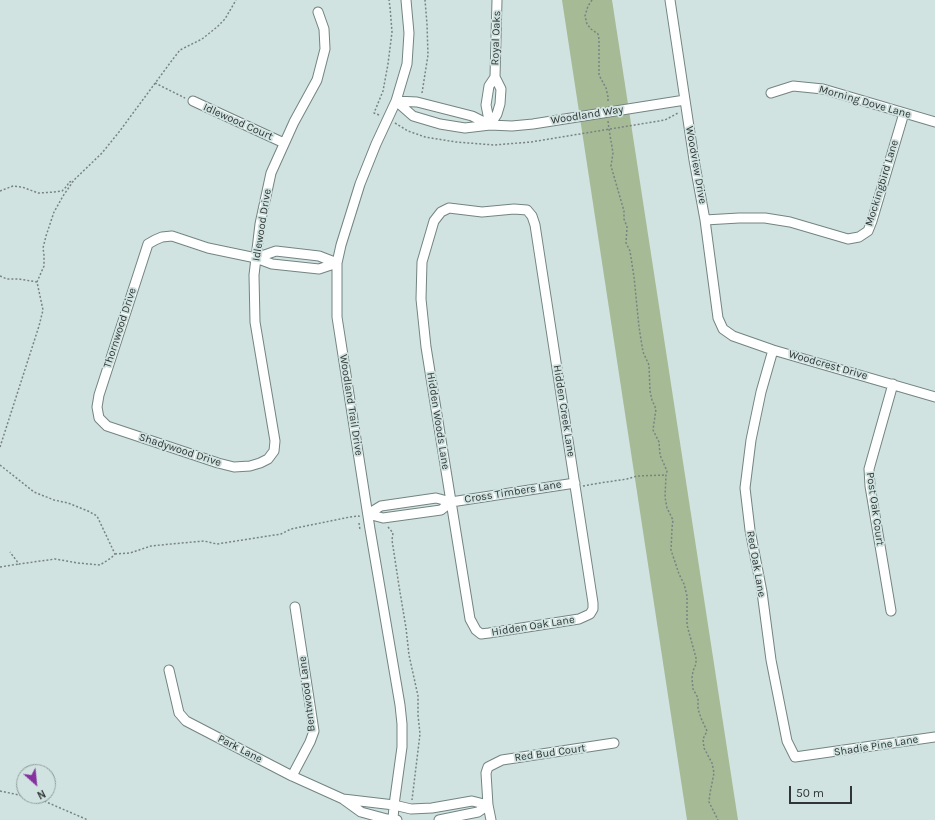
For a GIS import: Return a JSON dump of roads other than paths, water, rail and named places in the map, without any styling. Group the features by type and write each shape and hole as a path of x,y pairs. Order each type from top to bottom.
{"street":[{"name":"Woodland Trail Drive","path":"393,820 402,747 402,724 337,317 337,263 360,184 376,144 396,101 407,64 409,33 406,0"},
{"name":"Royal Oaks","path":"490,125 497,114 500,104 501,89 495,77 497,0"},
{"name":"Woodview Drive","path":"670,0 694,160 705,220 718,318 723,329"},
{"name":"Idlewood Drive","path":"274,451 275,441 256,322 254,275 260,224 271,173 294,122 316,80 325,49 324,29 318,12"},
{"name":"Royal Oaks","path":"490,125 486,105 489,86 495,77"},
{"name":"Morning Dove Lane","path":"771,93 793,86 822,89 935,122"},
{"name":"Woodland Way","path":"396,101 413,116 440,124 465,128 490,125 512,126 533,124 685,100"},
{"name":"Idlewood Court","path":"192,101 284,143"},
{"name":"Woodland Way","path":"396,101 417,102 472,116 490,125"},
{"name":"Mockingbird Lane","path":"705,220 765,218 790,222 848,239 859,237 868,231 872,221 904,113"},
{"name":"Hidden Creek Lane","path":"441,212 449,208 482,212 514,209 527,210 532,216 535,225 593,603 593,609 590,614"},
{"name":"Hidden Woods Lane","path":"441,212 434,221 422,262 420,299 426,347 470,619 476,630"},
{"name":"Thornwood Drive","path":"106,426 99,418 97,407 99,395 148,244 162,237 172,236 208,248 256,258"},
{"path":"256,258 276,251 319,256 337,263"},
{"path":"256,258 272,264 319,269 337,263"},
{"name":"Woodcrest Drive","path":"723,329 733,336 774,350 935,397"},
{"name":"Red Oak Lane","path":"774,350 761,392 751,440 745,488 750,530 762,592 771,660 787,741 795,757 816,755"},
{"name":"Post Oak Court","path":"891,612 870,486 869,469 893,384"},
{"name":"Shadywood Drive","path":"106,426 234,467 250,466 260,463 268,459 274,451"},
{"name":"Cross Timbers Lane","path":"368,514 381,506 436,498 451,502 575,485"},
{"name":"Bentwood Lane","path":"292,776 310,742 314,731 295,607"},
{"name":"Hidden Oak Lane","path":"476,630 481,634 489,634 580,619 590,614"},
{"name":"Park Lane","path":"169,670 179,713 186,721 292,776 343,799 361,812 397,820"},
{"name":"Shadie Pine Lane","path":"816,755 935,737"},
{"name":"Red Bud Court","path":"488,805 486,773 488,767 502,760 614,743"},
{"name":"Park Lane","path":"343,799 394,805 411,809 432,808 472,802 488,805"},
{"path":"439,820 478,812 488,805 491,820"}]}
